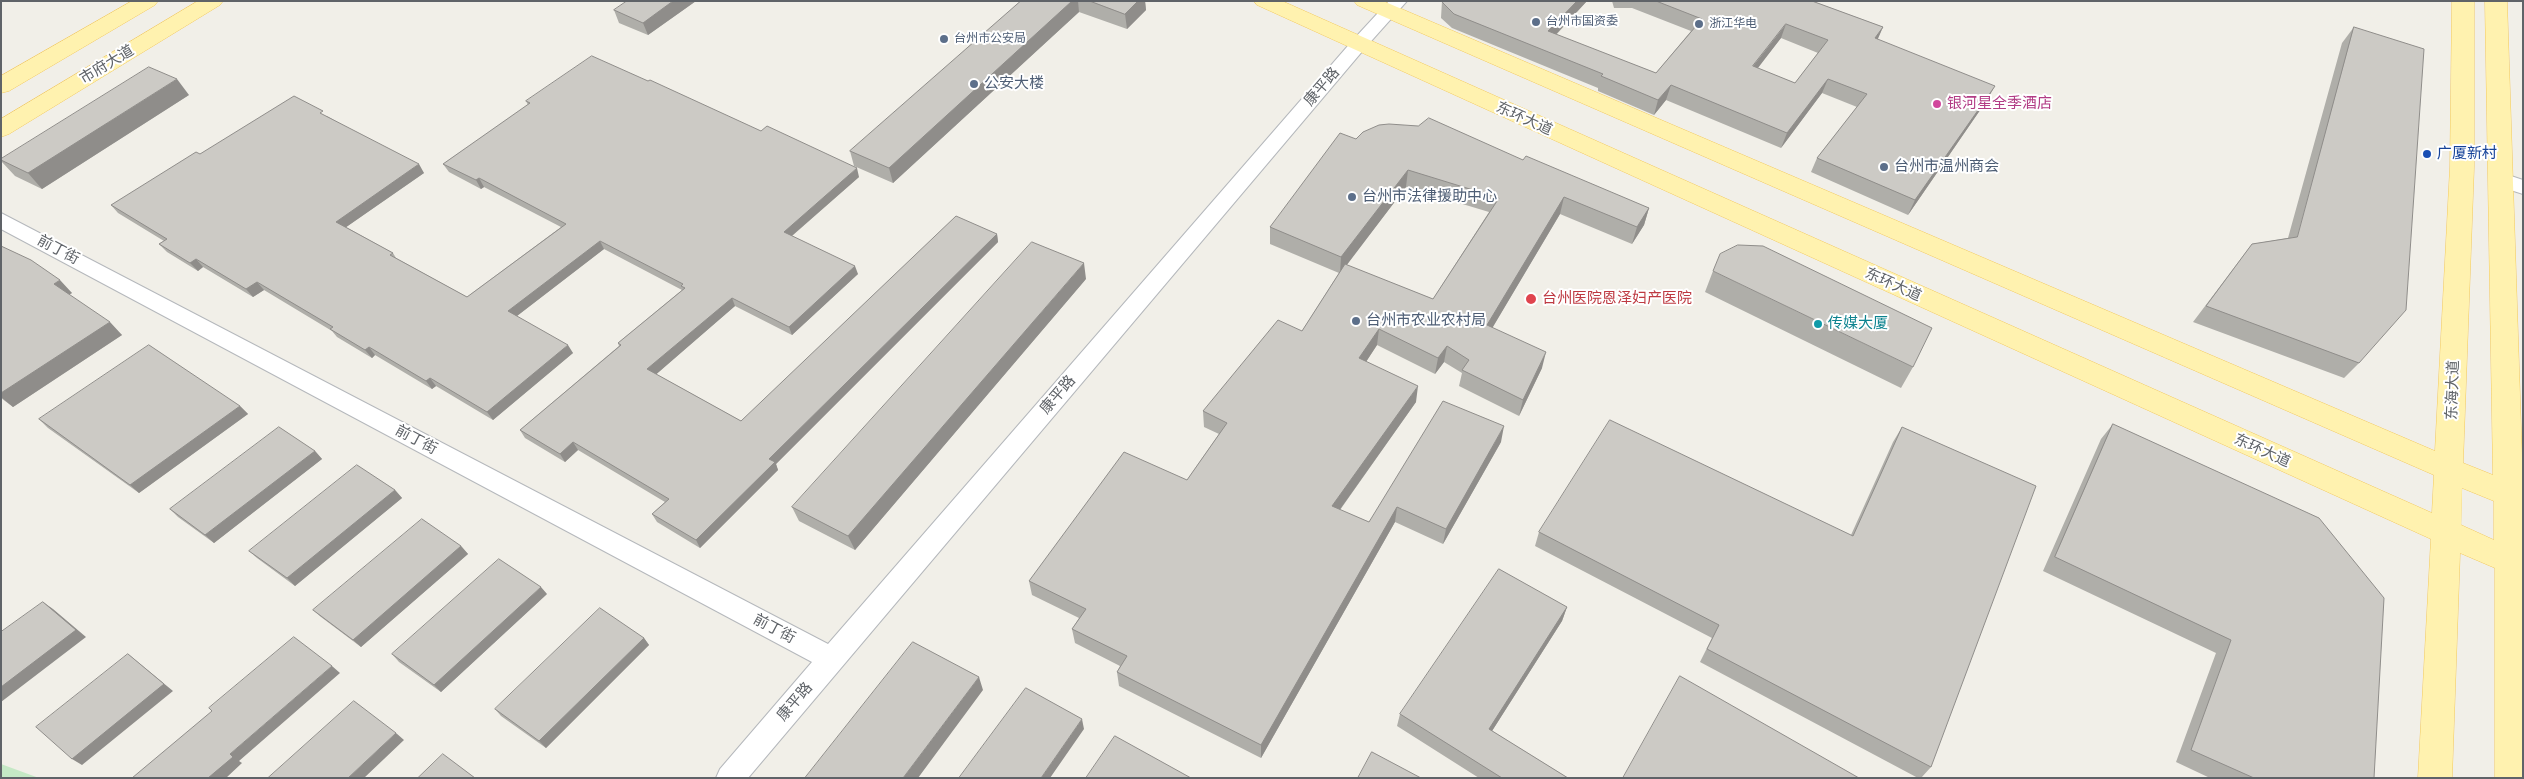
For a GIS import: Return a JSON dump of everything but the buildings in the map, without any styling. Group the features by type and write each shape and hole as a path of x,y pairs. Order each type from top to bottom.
{"main road":[{"path":"1,86 148,1"},
{"name":"市府大道","path":"1,129 213,1"},
{"name":"东环大道","path":"1264,1 2516,564"},
{"path":"1364,1 1393,7 2515,498"},
{"name":"东海大道","path":"2436,778 2462,167 2463,1"},
{"path":"2496,1 2499,179 2515,498 2516,564 2512,624 2512,778"}],"street":[{"name":"康平路","path":"730,778 1359,44 1393,7"},
{"path":"2499,179 2523,187"},
{"name":"前丁街","path":"1,220 831,659"}],"green space":[{"path":"1,764 39,778 1,778"}],"place":[{"name":"台州市国资委","path":"1536,22"},
{"name":"浙江华电","path":"1699,24"},
{"name":"台州市公安局","path":"944,39"},
{"name":"公安大楼","path":"974,84"},
{"name":"银河星全季酒店","path":"1937,104"},
{"name":"广厦新村","path":"2427,154"},
{"name":"台州市温州商会","path":"1884,167"},
{"name":"台州市法律援助中心","path":"1352,197"},
{"name":"台州医院恩泽妇产医院","path":"1531,299"},
{"name":"台州市农业农村局","path":"1356,321"},
{"name":"传媒大厦","path":"1818,324"}]}
